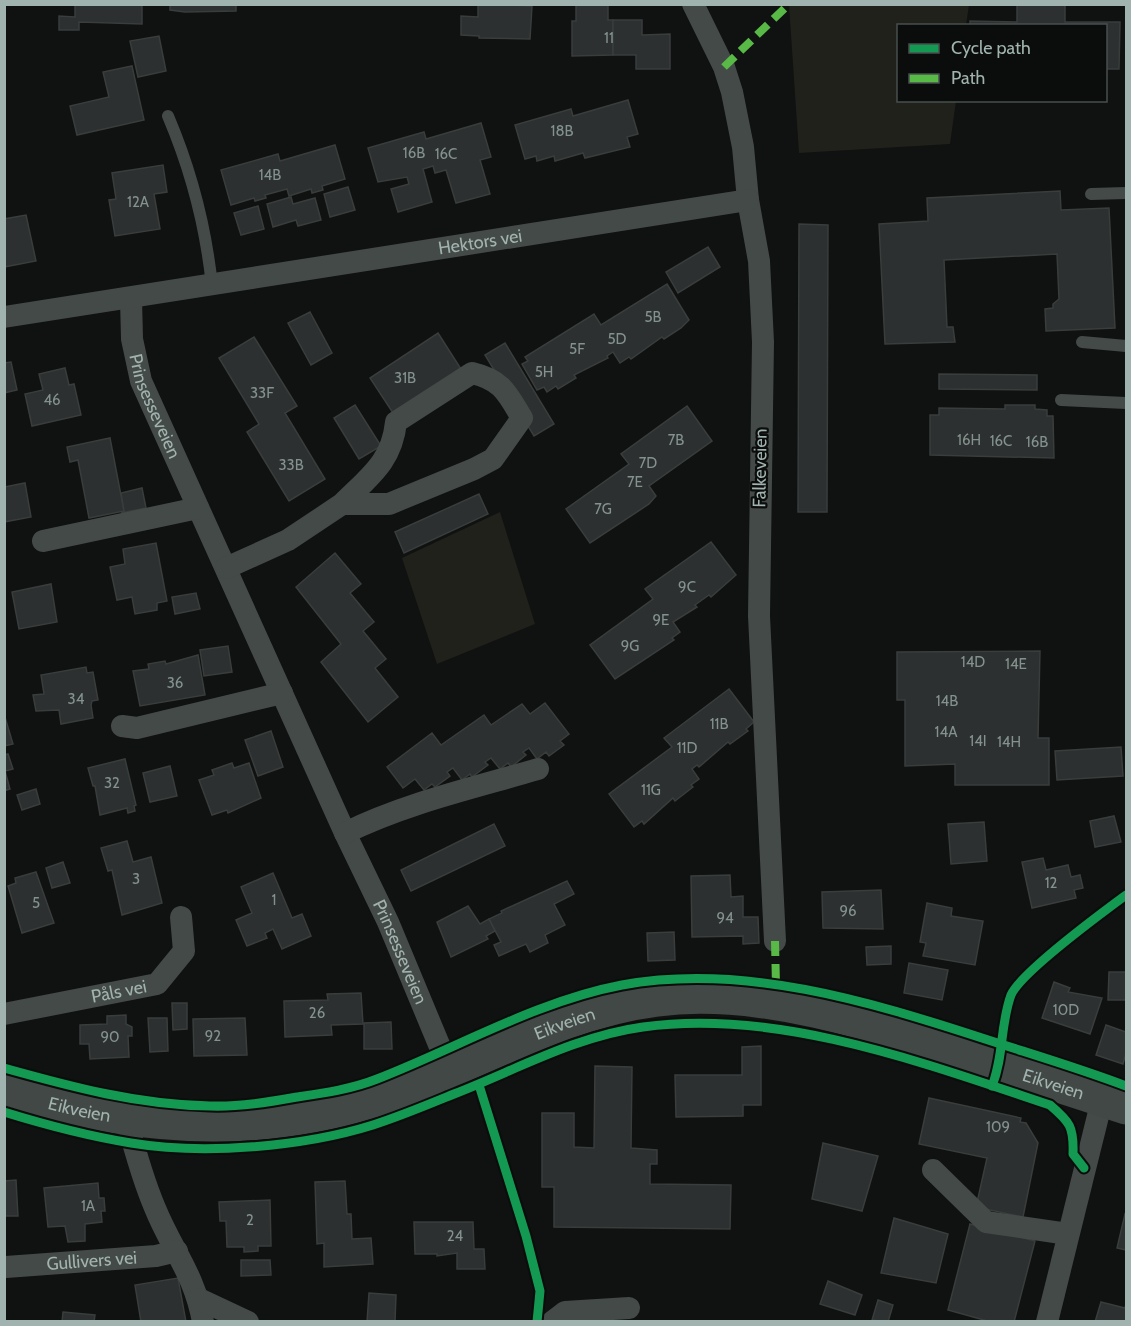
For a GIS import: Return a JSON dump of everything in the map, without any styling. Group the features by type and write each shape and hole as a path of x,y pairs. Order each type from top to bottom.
{"main road":[{"name":"Eikveien","path":"4,1090 72,1110 127,1121 228,1126 277,1122 329,1113 384,1098 570,1020 659,999 707,998 804,1009 862,1023 1114,1104"}],"street":[{"name":"Falkeveien","path":"693,4 724,67 732,92 743,147 748,200 759,261 763,342 759,616 775,941"},
{"name":"Hektors vei","path":"4,317 748,200"},
{"name":"Prinsesseveien","path":"130,299 132,339 141,381 345,833 388,922 450,1071"},
{"path":"226,568 288,540 342,504 384,463 394,442 396,422 472,374 490,377 505,389 522,418 492,459 436,486 389,504 342,504"},
{"path":"43,542 198,508"},
{"path":"122,726 137,728 282,693"},
{"path":"345,833 376,818 420,803 538,769"},
{"name":"Påls vei","path":"4,1014 157,984 184,951 181,916"},
{"path":"1047,1322 1068,1234 1114,1104"},
{"path":"127,1121 138,1164 155,1210 199,1299 203,1322"},
{"path":"933,1170 986,1222 1068,1234"},
{"name":"Gullivers vei","path":"6,1267 156,1256 177,1251"},
{"path":"199,1299 248,1322"},
{"path":"552,1322 565,1312 599,1308 629,1308"}],"lane":[{"path":"168,116 187,160 210,264 212,286"},
{"path":"1091,194 1126,193"},
{"path":"1082,342 1126,346"},
{"path":"1061,400 1126,403"}],"shaded area":[{"path":"789,5 969,5 966,24 897,24 897,102 956,102 950,144 799,153"},
{"path":"500,512 535,624 437,664 402,558"}],"building":[{"path":"75,4 142,4 142,24 79,22 79,30 59,30 59,16 75,17"},
{"path":"170,4 236,4 236,11 185,12 170,10"},
{"path":"478,4 532,6 530,39 479,38 479,36 461,35 461,16 478,17"},
{"path":"576,4 608,4 608,20 613,20 613,55 572,56 572,21 576,21"},
{"path":"1017,4 1065,4 1065,22 1120,22 1119,69 1107,69 1107,24 970,24 970,21 1017,22"},
{"path":"613,20 642,20 642,35 670,34 670,69 636,69 636,55 613,55"},
{"path":"159,36 166,71 138,77 130,41"},
{"path":"132,66 144,120 77,135 70,106 109,97 103,72"},
{"path":"628,100 638,134 627,137 630,147 585,158 583,153 555,161 554,156 537,161 536,156 525,159 515,125 571,109 573,116"},
{"path":"481,123 491,157 480,160 490,194 456,203 446,170 435,173 433,166 423,169 432,202 398,212 391,189 409,184 407,177 378,182 368,148 424,132 426,139"},
{"path":"335,145 345,179 322,186 323,190 312,193 311,189 289,196 287,189 265,195 266,198 255,201 254,198 231,205 221,170 278,154 280,161"},
{"path":"163,165 167,192 154,194 160,229 115,236 109,200 116,199 112,173"},
{"path":"348,187 355,210 330,217 324,194"},
{"path":"1060,191 1061,210 1109,208 1115,328 1046,331 1045,309 1053,308 1053,304 1059,299 1057,254 944,260 947,327 953,327 955,342 885,344 879,224 928,221 927,198"},
{"path":"291,197 293,204 315,198 321,220 298,226 296,220 273,227 267,204"},
{"path":"258,206 264,229 241,235 234,213"},
{"path":"26,215 36,261 4,267 4,219"},
{"path":"799,224 828,225 827,512 798,512"},
{"path":"708,247 720,267 678,293 666,272"},
{"path":"667,284 689,320 681,328 664,339 662,337 631,359 629,357 620,363 613,352 607,356 608,358 574,375 576,378 558,389 556,386 547,392 544,387 537,390 522,364 528,361 525,357 594,314 601,325"},
{"path":"310,312 332,353 311,365 288,323"},
{"path":"438,333 461,369 393,413 370,378"},
{"path":"254,337 297,406 285,413 325,479 289,501 247,432 259,424 219,358"},
{"path":"505,343 554,424 534,436 485,355"},
{"path":"11,362 17,390 4,393 4,363"},
{"path":"65,368 69,385 74,384 81,415 32,426 25,394 43,390 39,374"},
{"path":"939,374 1037,375 1037,390 939,389"},
{"path":"355,405 381,446 359,459 334,418"},
{"path":"1005,405 1035,405 1035,409 1047,410 1047,416 1053,416 1054,458 930,455 930,415 939,415 939,408 1005,409"},
{"path":"687,406 712,441 649,486 656,496 649,504 590,543 566,509 629,464 621,454"},
{"path":"110,438 124,511 89,518 78,460 70,462 67,447"},
{"path":"25,483 31,517 4,522 4,487"},
{"path":"142,488 146,508 121,513 124,511 121,493"},
{"path":"479,494 488,514 404,553 395,532"},
{"path":"711,542 736,575 711,597 709,595 695,605 697,607 673,622 680,632 672,638 674,640 615,679 590,645 653,599 645,589"},
{"path":"156,543 167,601 157,603 157,610 135,614 132,597 117,600 110,567 125,564 123,549"},
{"path":"335,553 361,584 350,593 374,622 363,631 386,659 375,668 398,697 368,722 321,662 341,644 296,587"},
{"path":"51,584 57,622 19,629 12,592"},
{"path":"196,593 200,609 175,614 172,597"},
{"path":"228,646 232,672 204,676 200,650"},
{"path":"1040,651 1038,738 1049,738 1049,785 955,785 955,764 905,766 905,700 897,700 897,652"},
{"path":"198,655 205,695 140,706 133,671 149,669 148,664 165,661 166,664"},
{"path":"86,667 87,673 93,672 98,700 92,701 93,718 61,724 59,710 36,711 33,695 44,694 41,675"},
{"path":"729,689 754,722 746,729 748,731 730,744 728,742 699,767 697,765 692,769 699,779 691,785 693,787 675,801 673,798 644,824 642,821 634,827 609,794 672,747 664,738"},
{"path":"545,703 569,734 560,741 564,745 549,756 546,752 537,759 529,748 523,752 526,755 511,767 508,763 500,769 491,758 485,762 488,765 472,777 470,774 462,780 453,768 447,772 450,776 435,787 432,784 424,790 415,779 403,788 387,767 432,733 441,745 484,715 491,725 522,704 530,714"},
{"path":"4,714 13,744 4,746"},
{"path":"271,731 283,767 258,776 245,740"},
{"path":"1121,747 1123,776 1057,780 1055,751"},
{"path":"8,754 13,769 5,771 10,789 4,791 4,755"},
{"path":"125,759 136,805 134,806 135,811 128,813 127,808 100,815 95,786 93,786 88,768"},
{"path":"232,763 234,768 249,763 261,798 228,813 227,810 212,815 199,780 214,775 212,770"},
{"path":"170,766 177,796 150,802 143,773"},
{"path":"36,789 40,804 22,810 17,795"},
{"path":"1114,816 1121,842 1095,847 1090,821"},
{"path":"984,822 987,861 951,864 948,824"},
{"path":"494,824 505,846 411,891 401,870"},
{"path":"127,841 133,862 151,857 162,903 122,915 112,870 108,871 101,848"},
{"path":"1043,858 1046,870 1068,865 1071,877 1080,875 1083,888 1074,890 1076,898 1032,908 1022,862"},
{"path":"63,862 70,883 52,888 46,868"},
{"path":"36,872 54,923 22,933 8,886 16,883 15,878"},
{"path":"273,873 292,918 302,914 311,936 282,949 273,929 265,933 267,938 247,946 236,920 252,913 241,887"},
{"path":"730,875 731,897 743,896 743,917 758,917 759,943 743,944 743,936 692,937 691,876"},
{"path":"567,881 574,894 554,904 565,925 545,935 548,943 530,952 526,944 499,956 494,945 501,942 489,919 502,913 501,911"},
{"path":"881,890 883,929 823,928 822,892"},
{"path":"927,903 952,908 951,916 983,921 975,965 923,956 926,943 920,942"},
{"path":"468,906 480,924 489,919 495,931 486,936 488,939 451,957 437,922"},
{"path":"674,932 675,960 648,961 647,933"},
{"path":"891,946 891,964 867,965 866,947"},
{"path":"909,963 948,970 942,1000 904,993"},
{"path":"1109,972 1126,972 1126,1000 1108,1000"},
{"path":"1054,982 1070,988 1068,992 1102,998 1090,1034 1042,1018"},
{"path":"361,993 363,1024 331,1025 332,1035 285,1037 284,1001 328,1000 327,994"},
{"path":"172,1003 187,1003 187,1029 173,1030"},
{"path":"126,1015 126,1024 132,1027 132,1036 128,1036 129,1057 90,1059 89,1044 80,1044 80,1025 107,1024 107,1016"},
{"path":"148,1018 167,1018 168,1051 150,1052"},
{"path":"245,1018 247,1055 194,1056 193,1019"},
{"path":"391,1022 392,1049 364,1049 364,1023"},
{"path":"1106,1025 1126,1032 1126,1053 1123,1064 1096,1055"},
{"path":"761,1046 761,1105 743,1105 743,1116 676,1117 675,1075 742,1075 742,1047"},
{"path":"595,1066 632,1067 631,1148 657,1150 657,1164 650,1164 650,1184 731,1185 730,1229 554,1227 554,1187 542,1187 542,1113 574,1113 574,1147 594,1148"},
{"path":"929,1098 1021,1118 1020,1122 1026,1123 1038,1143 1023,1217 976,1207 987,1158 919,1144"},
{"path":"823,1143 878,1156 862,1211 812,1199"},
{"path":"16,1180 18,1216 4,1216 4,1181"},
{"path":"345,1181 347,1214 351,1214 352,1239 371,1238 373,1264 324,1267 324,1243 317,1244 315,1182"},
{"path":"98,1183 99,1198 104,1198 105,1211 101,1211 102,1222 85,1224 85,1241 68,1242 65,1226 48,1227 44,1188"},
{"path":"270,1200 271,1246 258,1246 258,1251 244,1252 244,1247 227,1247 226,1221 220,1221 219,1202"},
{"path":"1126,1215 1126,1250 1117,1248"},
{"path":"894,1218 948,1234 936,1283 881,1273"},
{"path":"414,1222 473,1222 474,1249 484,1249 485,1269 457,1269 457,1253 437,1256 437,1254 415,1254"},
{"path":"970,1224 1035,1241 1014,1322 991,1322 948,1310"},
{"path":"241,1260 270,1260 271,1275 241,1276"},
{"path":"178,1278 186,1322 141,1322 135,1285"},
{"path":"828,1281 862,1295 855,1315 820,1304"},
{"path":"369,1293 396,1295 395,1322 367,1322"},
{"path":"878,1300 893,1305 888,1322 872,1320"},
{"path":"1101,1302 1125,1308 1126,1304 1126,1322 1095,1322"},
{"path":"63,1312 95,1315 94,1322 62,1322"}],"marked path":[{"path":"724,67 789,4"},
{"path":"775,941 776,986"}],"cycle path":[{"path":"992,1086 1008,1006 1011,995 1018,985 1046,958 1126,895"},
{"path":"4,1068 132,1099 184,1105 254,1104 328,1092 367,1082 407,1067 498,1026 590,992 668,979 714,979 759,982 850,999 939,1024 1126,1086"},
{"path":"4,1112 83,1134 159,1147 221,1148 285,1144 345,1133 383,1122 570,1046 618,1031 694,1023 745,1025 797,1032 850,1043 952,1072 1050,1105 1069,1126 1073,1137 1073,1154 1084,1168"},
{"path":"479,1085 526,1236 540,1291 537,1322"}]}
